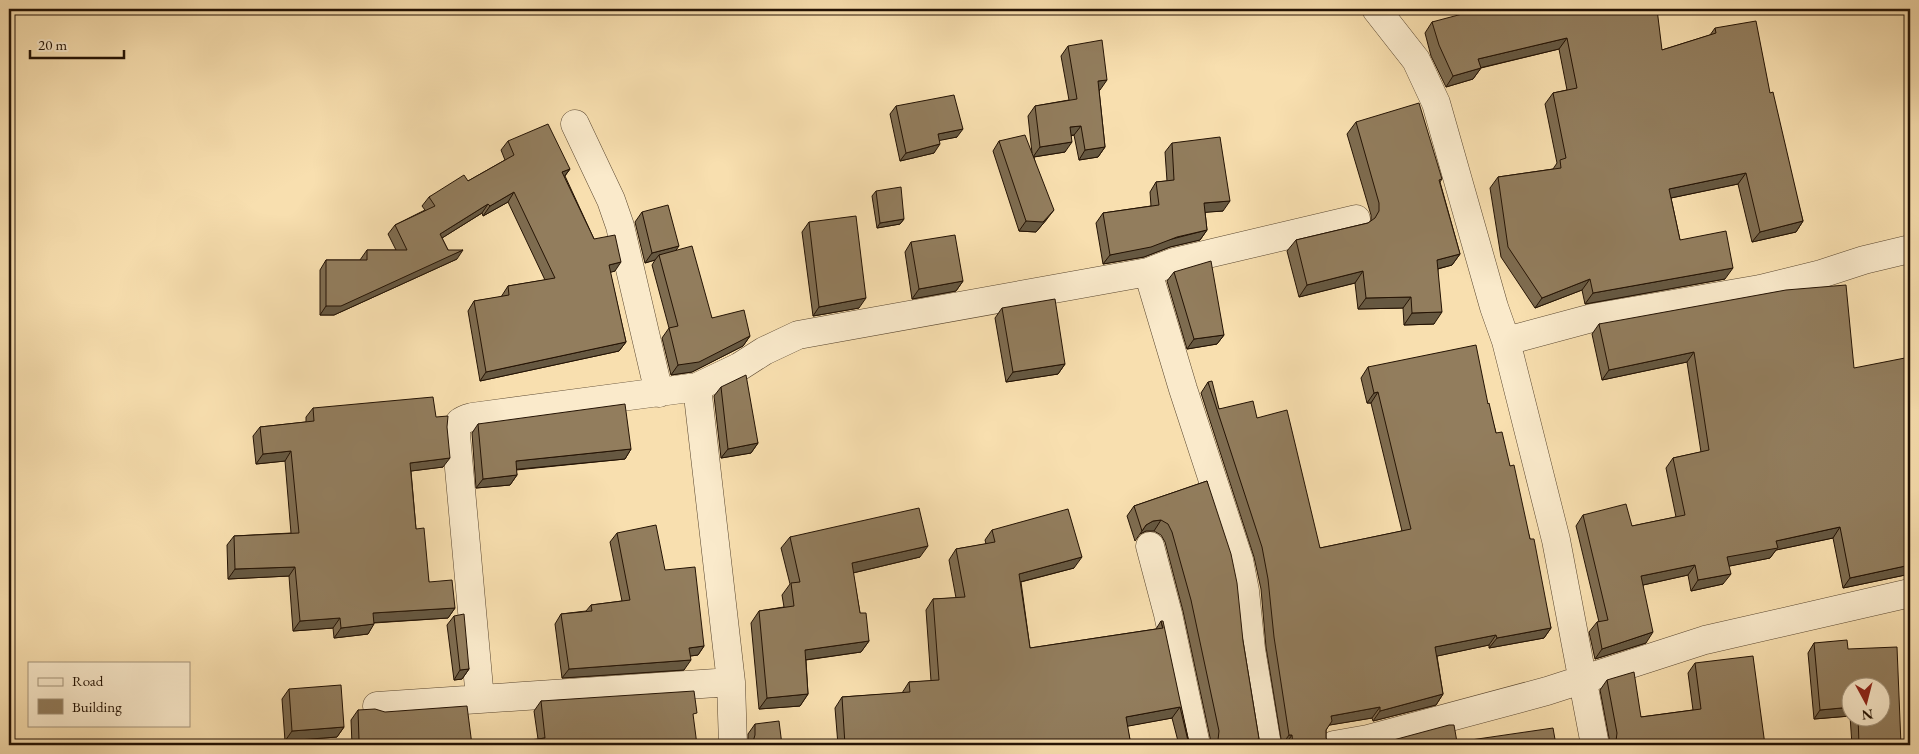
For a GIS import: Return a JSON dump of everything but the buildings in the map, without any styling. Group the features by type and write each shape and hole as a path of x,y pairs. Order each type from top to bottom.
{"street":[{"path":"1376,9 1416,60 1436,103 1494,307 1506,341 1556,540 1596,745"},
{"path":"575,124 611,200 620,226 659,393"},
{"path":"480,699 456,427 461,421 472,417 697,388 739,367 764,351 798,335 1148,272 1174,262 1356,219"},
{"path":"1506,341 1592,318 1760,289 1910,249"},
{"path":"1148,272 1183,389 1239,560 1267,745"},
{"path":"697,388 731,682 733,745"},
{"path":"1150,546 1168,614 1196,745"},
{"path":"1334,745 1368,739 1547,691 1705,640 1910,593"},
{"path":"377,706 731,682"}]}
